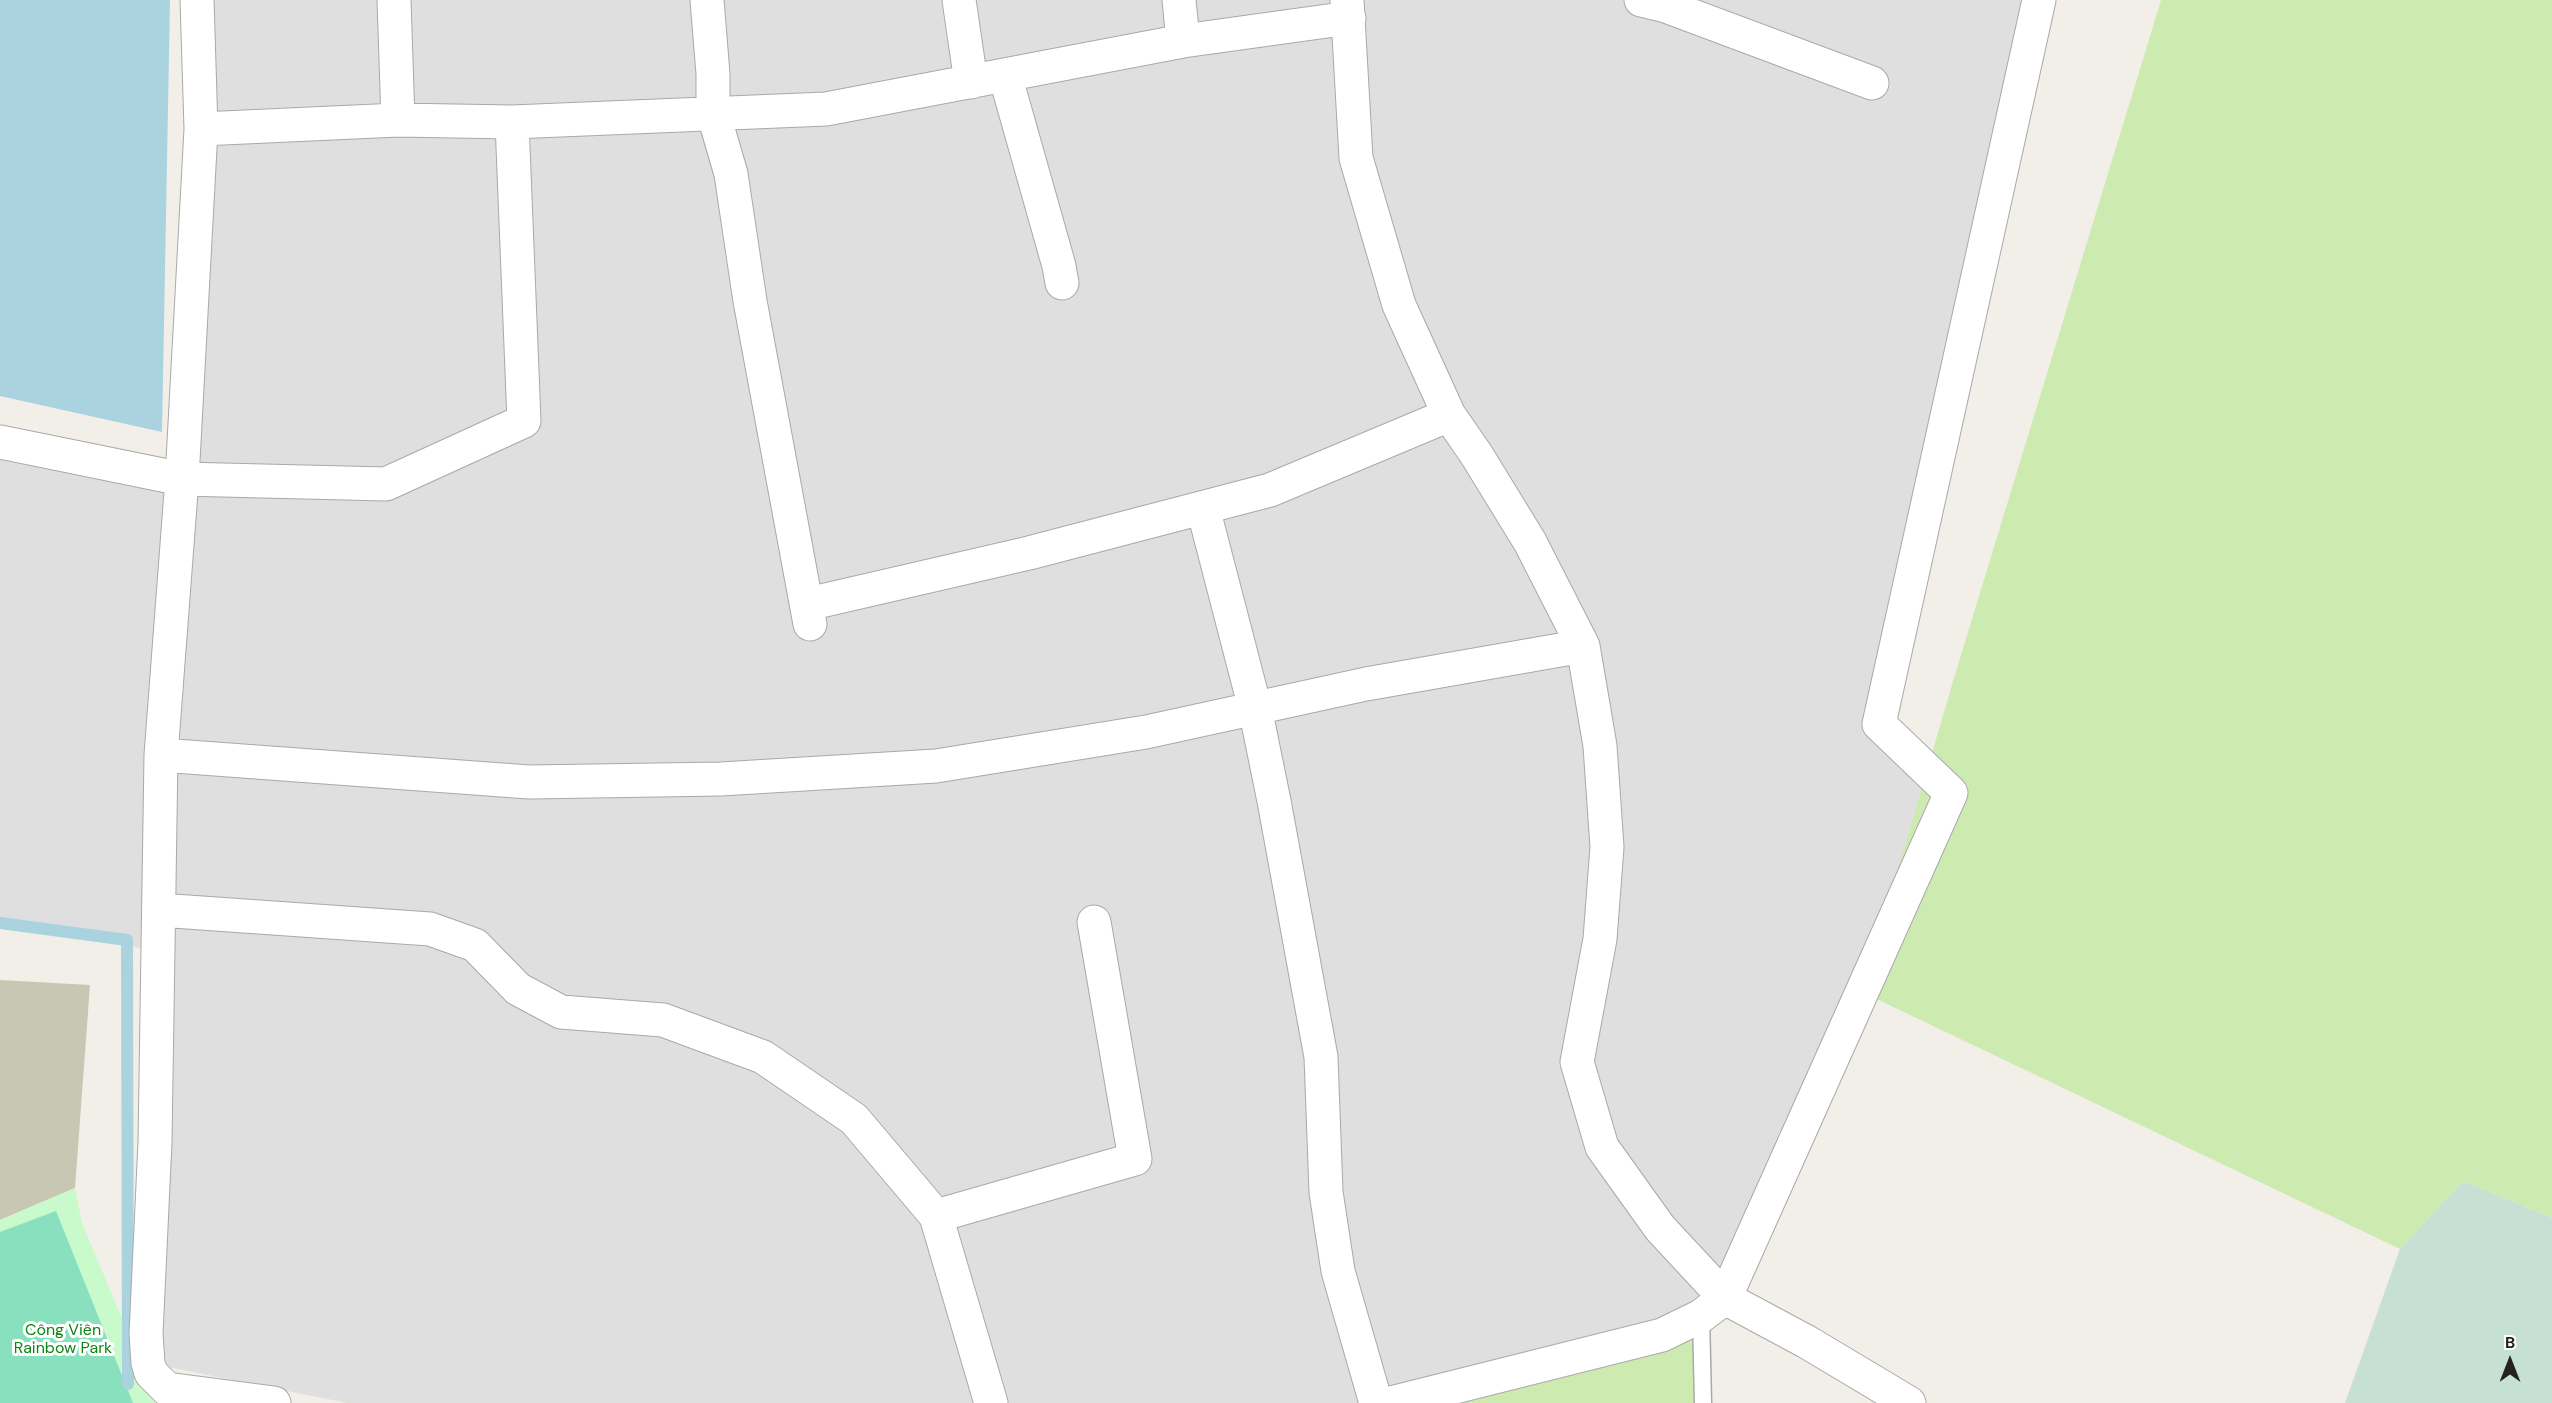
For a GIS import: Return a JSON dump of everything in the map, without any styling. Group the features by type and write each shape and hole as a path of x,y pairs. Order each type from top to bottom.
{"street":[{"path":"197,0 201,129 182,479 160,755 155,1130 146,1334 148,1363 151,1372 167,1389 274,1403"},
{"path":"394,0 398,120"},
{"path":"707,0 713,74 713,112 730,174 750,301 809,614 1270,490 1449,415"},
{"path":"958,0 971,82"},
{"path":"1179,0 1183,41"},
{"path":"1641,0 1666,6 1872,83"},
{"path":"1391,1403 1662,1335 1713,1307 1951,794 1879,724 2039,0"},
{"path":"201,129 398,120 512,122 826,109 1348,9 1356,158 1399,305 1449,415 1530,542 1583,646 1600,746 1607,847 1600,939 1577,1062 1602,1147 1713,1307 1807,1342 1909,1403"},
{"path":"1005,75 1059,266 1062,284"},
{"path":"0,442 182,479 386,483 524,421 512,122"},
{"path":"1203,508 1255,708 1322,1057 1326,1192 1338,1271 1376,1403"},
{"path":"160,755 529,782 721,779 936,766 1146,732 1366,684 1583,646"},
{"path":"159,910 430,929 475,945 518,989 561,1012 663,1020 763,1057 854,1119 936,1216 992,1403"},
{"path":"936,1216 1135,1159 1094,922"}],"lane":[{"path":"1703,1403 1713,1307"}],"shaded area":[{"path":"203,0 2052,0 1879,724 1951,793 1725,1298 1389,1403 347,1403 148,1363 158,951 0,924 0,442 181,479"},
{"path":"0,980 90,985 75,1188 0,1220"},
{"path":"2463,1181 2552,1218 2552,1403 2345,1403 2400,1249"}],"green space":[{"path":"2161,0 2552,0 2552,1218 2463,1181 2400,1249 1862,992 1954,678"},
{"name":"Công Viên Rainbow Park","path":"75,1188 82,1223 151,1388 164,1403 0,1403 0,1220"},
{"name":"Công Viên Rainbow Park","path":"56,1211 133,1403 0,1403 0,1232"},
{"path":"1701,1316 1703,1403 1362,1403"}],"water":[{"path":"0,0 170,0 162,432 0,396"}],"waterway":[{"path":"0,923 127,940 128,1384"}]}
